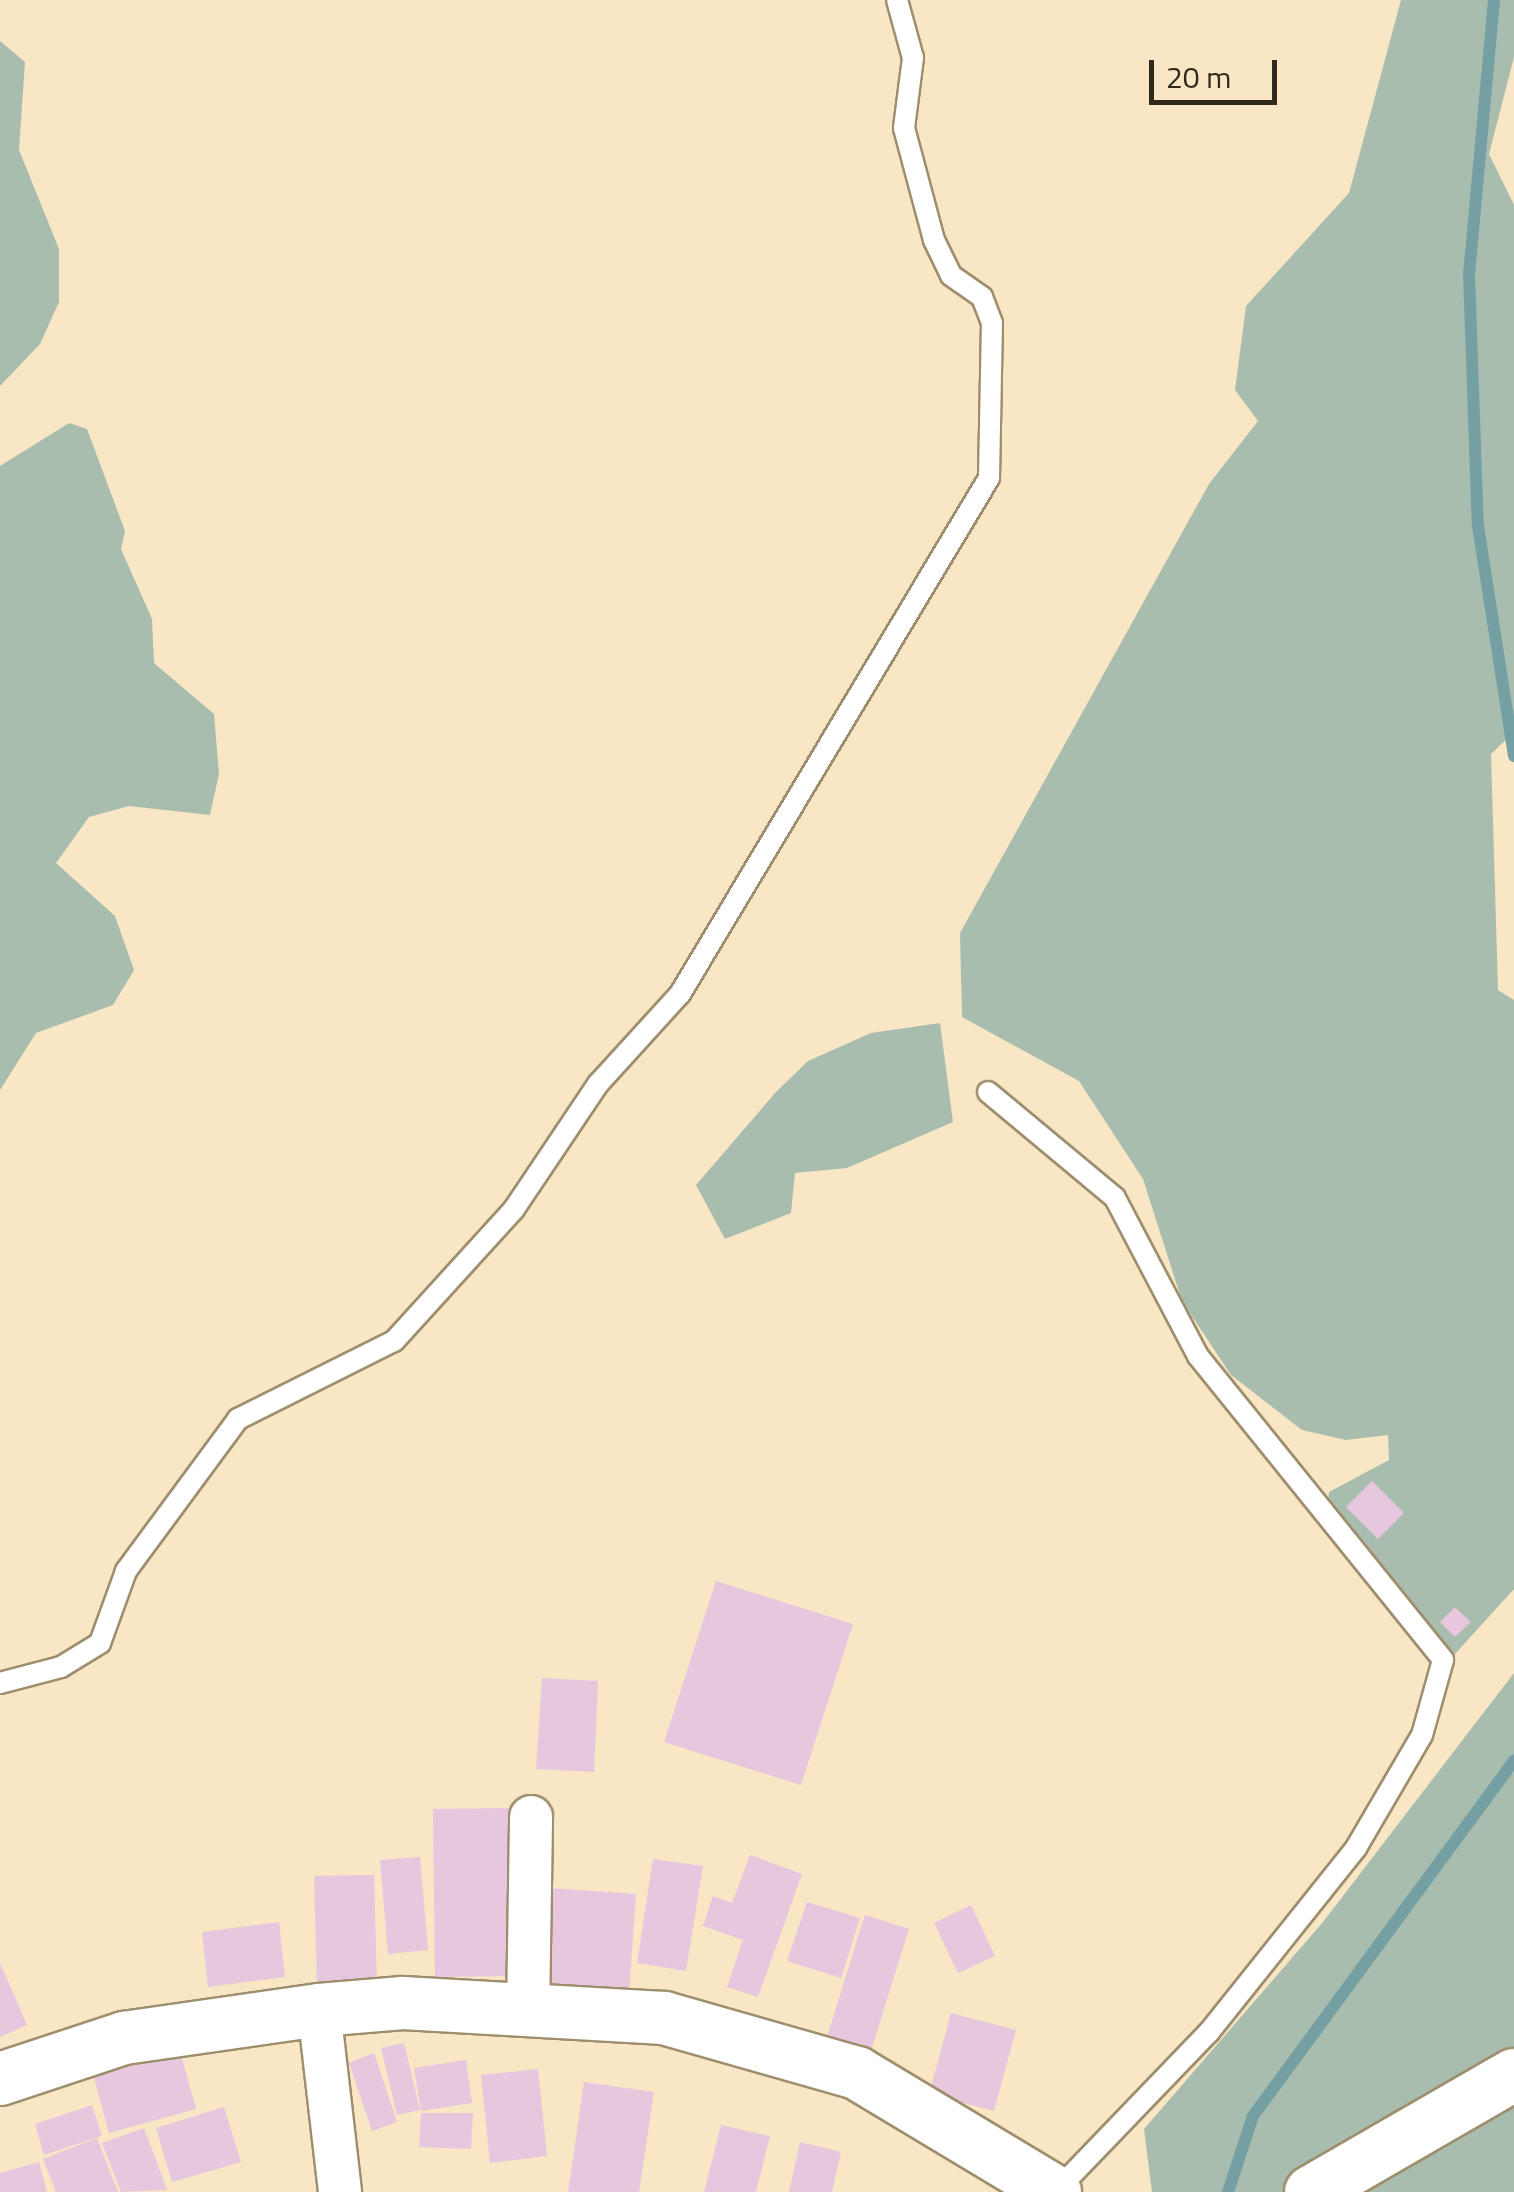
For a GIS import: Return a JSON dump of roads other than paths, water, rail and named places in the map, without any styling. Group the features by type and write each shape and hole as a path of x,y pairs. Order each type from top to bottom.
{"street":[{"path":"528,2013 531,1817"},
{"path":"0,2079 124,2038 320,2010 403,2003 664,2018 790,2050 857,2073 1027,2184"},
{"path":"320,2010 340,2192"},
{"path":"1311,2192 1514,2074"}],"lane":[{"path":"0,1683 61,1667 100,1643 126,1572 238,1420 394,1341 489,1240 598,1084 680,994 989,478 992,324 982,297 951,275 934,240 904,128 914,58 896,0"},
{"path":"988,1092 1115,1198 1198,1356 1444,1660 1422,1734 1356,1848 1209,2032 1027,2184"}],"waterway":[{"path":"1494,0 1469,274 1478,526 1514,756"},
{"path":"1228,2192 1253,2116 1514,1761"}]}
